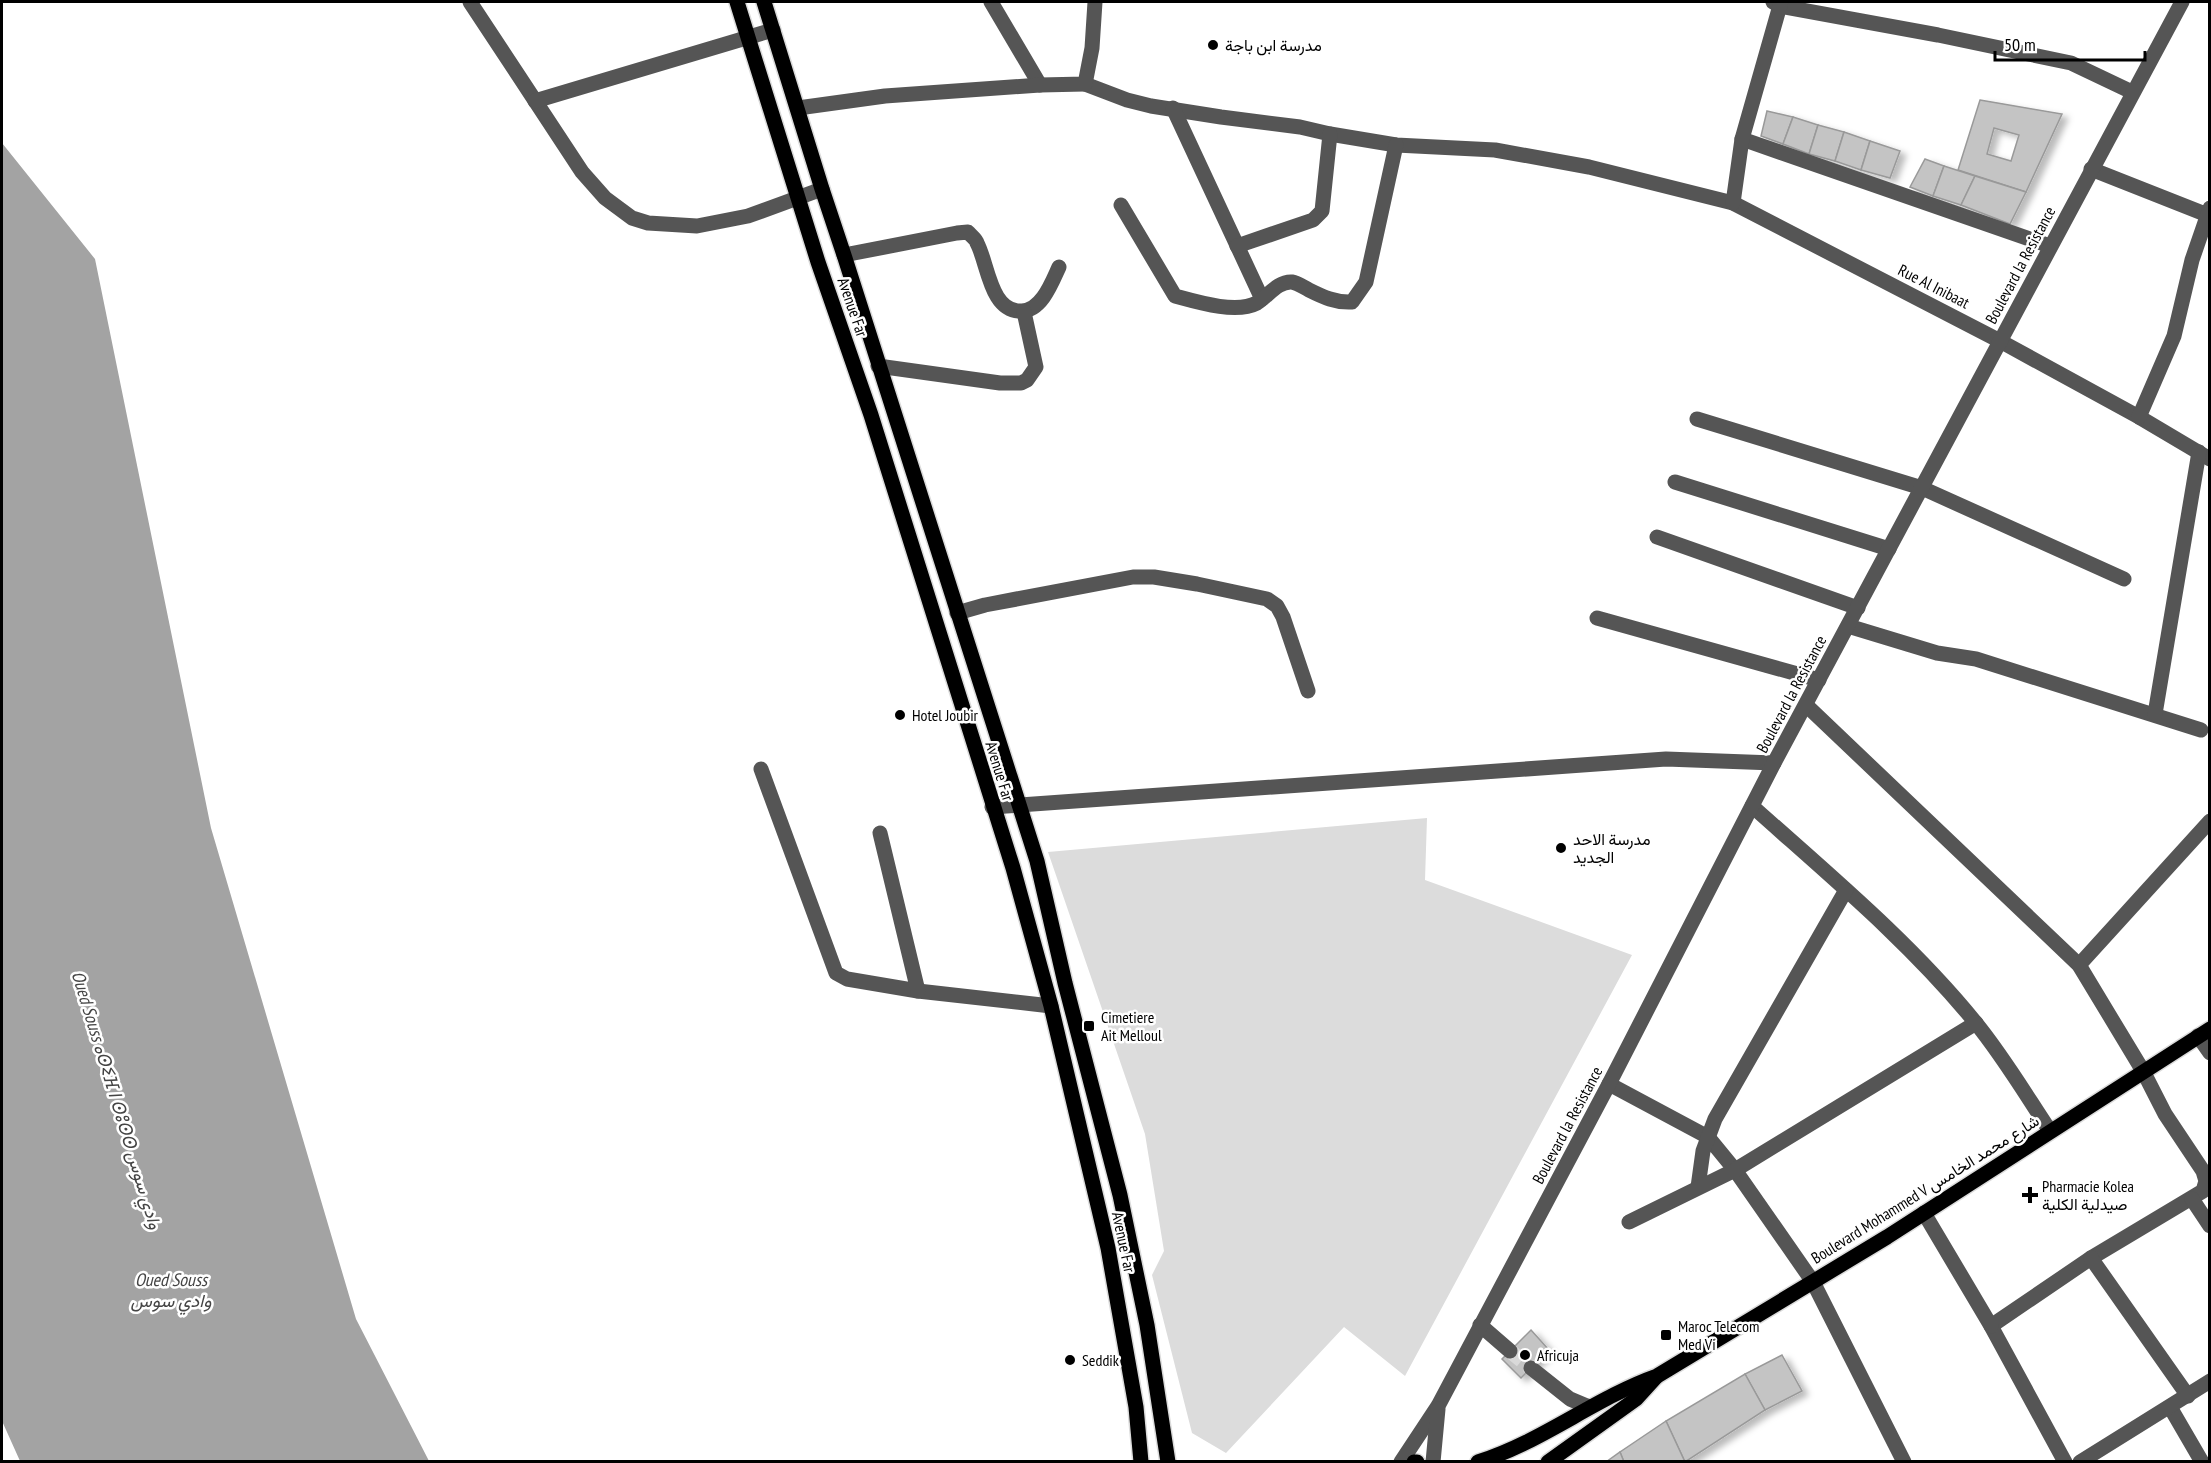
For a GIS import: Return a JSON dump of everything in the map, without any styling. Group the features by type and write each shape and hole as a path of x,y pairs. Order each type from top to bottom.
{"main road":[{"name":"Avenue Far","path":"737,2 798,197 871,415 1013,868 1051,1006 1108,1248 1136,1407 1141,1461"},
{"name":"Avenue Far","path":"764,2 1036,861 1120,1195 1147,1324 1168,1461"},
{"name":"Boulevard Mohammed V شارع محمد الخامس","path":"1478,1461 1542,1434 1630,1386 1658,1376 1924,1213 2204,1033"},
{"name":"Boulevard Mohammed V شارع محمد الخامس","path":"1548,1461 1636,1399 1658,1376"}],"street":[{"path":"470,2 582,172 605,198 632,218 648,223 698,226 748,216 822,189"},
{"path":"991,2 1040,85"},
{"path":"798,108 885,96 1084,84 1092,48 1095,2"},
{"name":"Boulevard la Resistance","path":"1401,1461 1438,1406 1609,1084 1774,763 2181,2"},
{"path":"1732,203 1742,139 1778,3 2071,63 2132,92"},
{"path":"535,101 773,30"},
{"name":"Rue Al Inibaat","path":"1084,84 1151,106 1300,127 1396,145 1495,150 1589,167 1732,203 2000,340 2204,455"},
{"path":"1173,108 1262,299"},
{"path":"1237,246 1313,220 1322,211 1330,134"},
{"path":"1742,139 2050,246"},
{"path":"1121,205 1175,296 1226,307 1255,304 1278,286 1289,282 1297,283 1327,299 1341,303 1352,302 1360,294 1366,282 1396,145"},
{"path":"2091,169 2208,213 2192,260 2174,336 2139,417"},
{"path":"844,255 968,232 977,242 983,264 1000,302 1014,310 1024,312 1033,307 1049,289 1059,267"},
{"path":"878,366 1000,383 1021,383 1033,375 1036,367 1024,312"},
{"path":"1697,419 1922,488 2124,579"},
{"path":"2154,714 2204,455"},
{"path":"1675,482 1889,549"},
{"path":"1657,537 1858,608"},
{"path":"957,613 985,605 1133,577 1154,577 1237,592 1267,599 1277,606 1283,617 1308,691"},
{"path":"1597,618 1819,680"},
{"path":"1848,626 1936,653 1976,659 2200,730"},
{"path":"1806,705 2079,965 2143,1071 2165,1114 2203,1171 2206,1181 2203,1191 2192,1200 2091,1258 1991,1326"},
{"path":"992,807 1666,759 1774,763"},
{"path":"761,769 836,973 847,980 918,991 1051,1006"},
{"path":"1752,806 1846,890 1935,977 1976,1023 2050,1131"},
{"path":"2079,965 2210,820"},
{"path":"880,833 918,991"},
{"path":"1698,1187 1703,1150 1715,1119 1846,890"},
{"path":"1629,1222 1735,1170 1976,1023"},
{"path":"2204,1033 2210,1053"},
{"path":"1609,1084 1708,1137 1735,1170 1813,1282 1904,1461"},
{"path":"2192,1200 2210,1226"},
{"path":"1924,1213 1991,1326 2065,1461"},
{"path":"2091,1258 2187,1396"},
{"path":"1480,1325 1510,1351"},
{"path":"1531,1368 1570,1399 1589,1407"},
{"path":"2082,1461 2210,1381"},
{"name":"Boulevard la Resistance","path":"1433,1461 1438,1406"},
{"path":"2170,1407 2202,1461"}],"shaded area":[{"path":"1427,818 1425,880 1632,955 1405,1376 1344,1327 1226,1453 1192,1433 1152,1275 1164,1251 1145,1134 1048,852"}],"water":[{"name":"Oued Souss وادي سوس","path":"2,143 95,259 211,828 356,1319 429,1461 20,1461 2,1421"}],"building":[{"path":"1980,100 2062,114 2026,192 1958,170","holes":["1994,128 2019,135 2011,161 1987,154"]},
{"path":"1767,111 1793,117 1783,144 1761,136"},
{"path":"1793,117 1818,125 1809,154 1783,144"},
{"path":"1818,125 1844,132 1835,161 1809,154"},
{"path":"1844,132 1870,141 1861,170 1835,161"},
{"path":"1870,141 1900,151 1890,178 1861,170"},
{"path":"1925,159 1944,166 1933,196 1910,187"},
{"path":"1944,166 1975,176 1961,205 1933,196"},
{"path":"1975,176 2026,192 2010,224 1961,205"},
{"name":"Africuja","path":"1531,1330 1549,1350 1521,1378 1502,1359"},
{"path":"1782,1355 1802,1391 1765,1410 1745,1374"},
{"path":"1745,1374 1765,1410 1685,1462 1666,1421"},
{"path":"1666,1421 1685,1462 1624,1462 1620,1452"},
{"path":"1620,1452 1624,1462 1606,1462"}],"tunnel":[{"path":"1510,1351 1531,1368"}],"place":[{"name":"مدرسة ابن باجة","path":"1213,45"},
{"name":"Hotel Joubir","path":"900,715"},
{"name":"مدرسة الاحد الجديد","path":"1561,848"},
{"name":"Cimetiere Ait Melloul","path":"1089,1026"},
{"name":"Pharmacie Kolea صيدلية الكلية","path":"2030,1195"},
{"name":"Maroc Telecom Med Vi","path":"1666,1335"},
{"name":"Africuja","path":"1525,1355"},
{"name":"Seddik","path":"1070,1360"}],"water label":[{"name":"Oued Souss ⴰⵙⵉⴼ ⵏ ⵙⵓⵙⵙ وادي سوس","path":"117,1100"}]}
